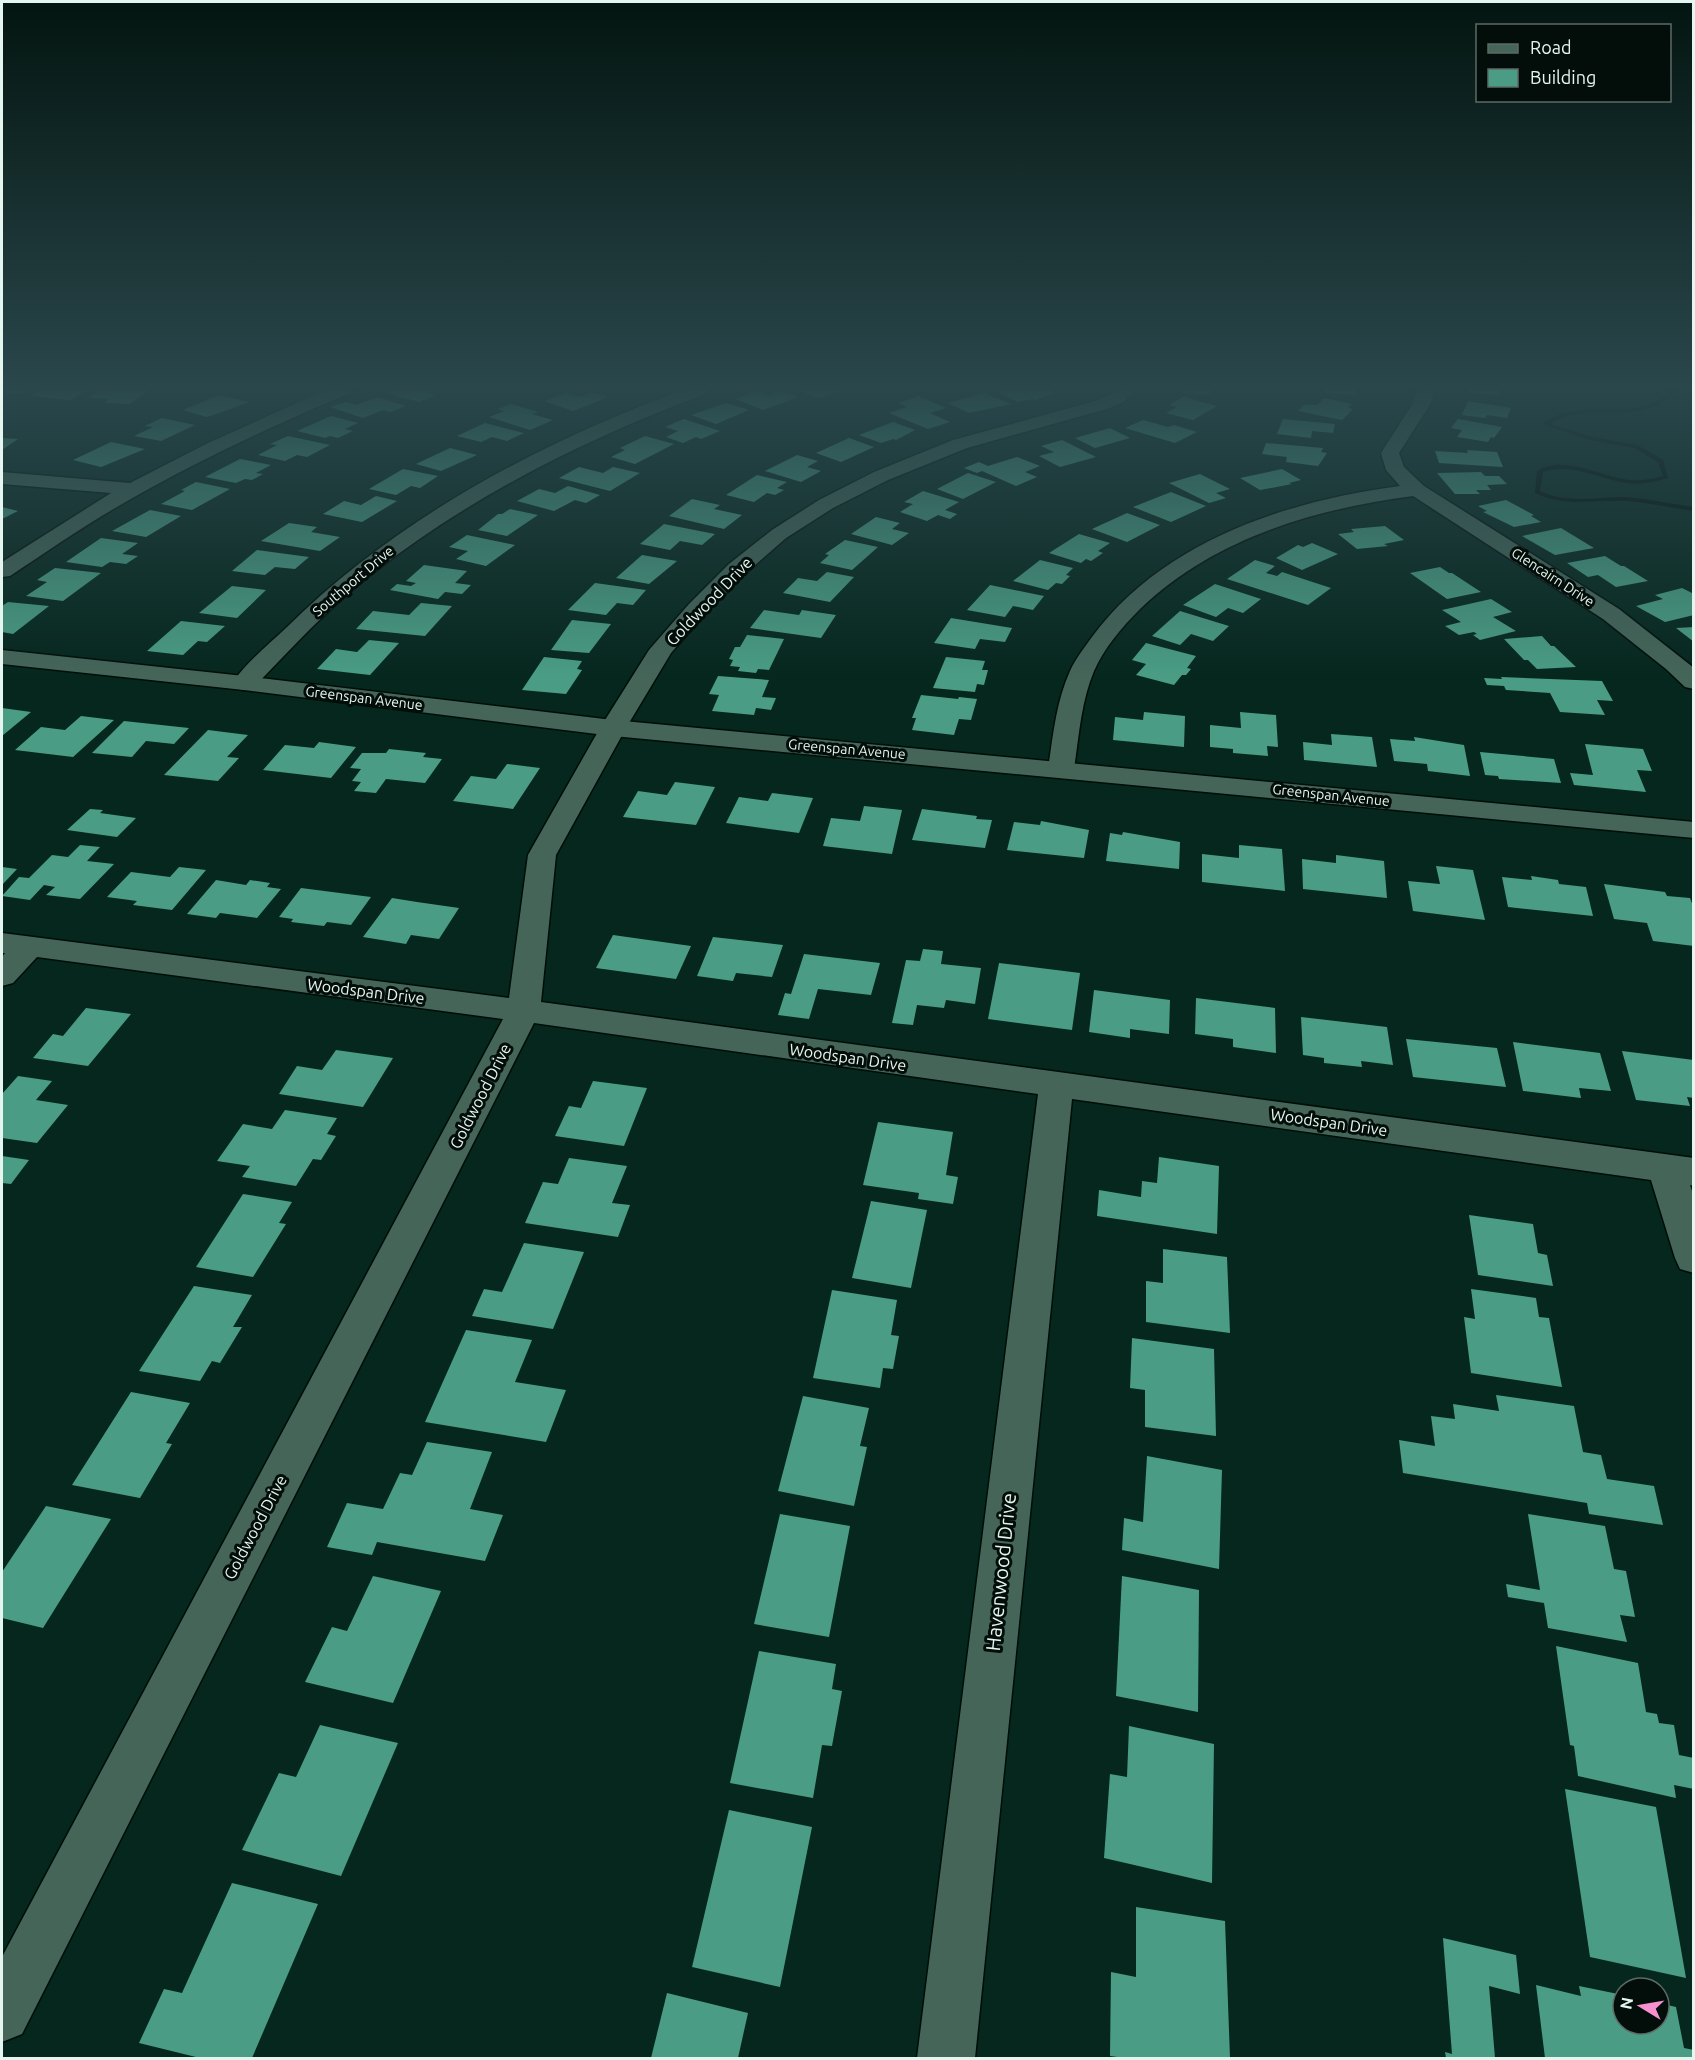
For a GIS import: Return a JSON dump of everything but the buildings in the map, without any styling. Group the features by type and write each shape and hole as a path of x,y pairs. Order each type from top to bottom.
{"street":[{"path":"88,485 135,489"},
{"path":"2,571 91,514 143,485"},
{"name":"Southport Drive","path":"244,683 324,603 358,574 415,531 493,485"},
{"name":"Goldwood Drive","path":"2,2014 524,1011 542,855 613,728 661,650 697,609 737,569 779,534 826,504 862,485"},
{"name":"Glencairn Drive","path":"1412,485 1611,614 1676,664 1694,682"},
{"path":"1061,769 1073,693 1088,660 1131,603 1165,575 1202,552 1265,525 1356,498 1418,490"},
{"name":"Greenspan Avenue","path":"2,657 244,683 613,728 1694,830"},
{"path":"2,976 15,945"},
{"name":"Woodspan Drive","path":"15,945 524,1011 1056,1086 1680,1170"},
{"name":"Havenwood Drive","path":"946,2058 1056,1086"},
{"path":"1680,1170 1694,1258"}],"waterway":[{"path":"1538,485 1537,492 1547,497 1567,501 1628,499 1694,509"}]}
